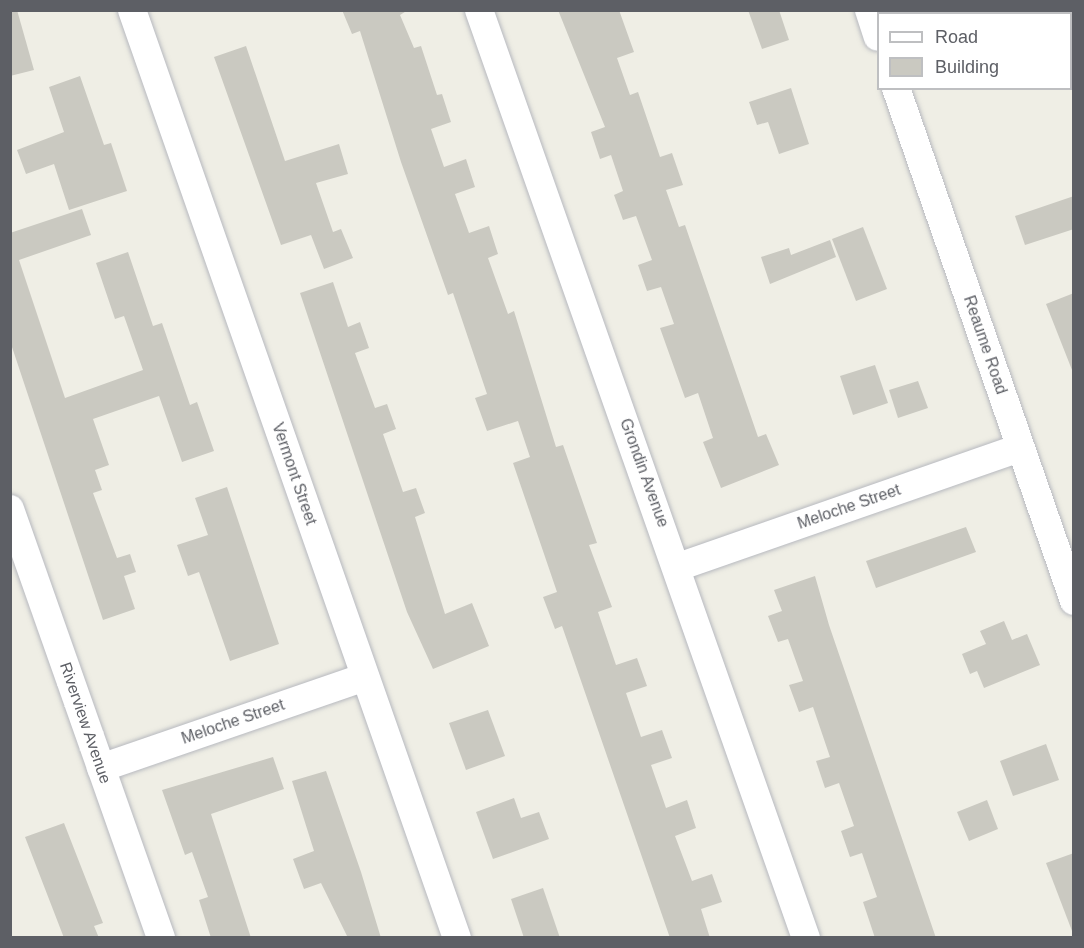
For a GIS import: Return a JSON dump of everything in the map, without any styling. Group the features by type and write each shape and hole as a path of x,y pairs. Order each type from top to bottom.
{"street":[{"name":"Vermont Street","path":"132,10 457,938"},
{"name":"Grondin Avenue","path":"479,10 678,567 806,938"},
{"path":"869,10 877,32"},
{"name":"Reaume Road","path":"897,90 1074,601"},
{"name":"Meloche Street","path":"678,567 1020,447"},
{"name":"Riverview Avenue","path":"10,509 161,938"},
{"name":"Meloche Street","path":"101,768 365,677"}],"building":[{"path":"10,10 17,10 34,70 10,76"},
{"path":"342,10 408,10 400,15 414,48 421,46 437,95 442,94 451,122 431,129 444,167 466,159 475,187 455,194 469,233 489,226 498,254 488,258 508,314 514,311 556,447 563,445 597,543 589,545 612,607 598,612 616,665 637,658 647,686 626,693 641,737 662,730 672,758 651,765 666,808 687,800 696,828 675,836 692,881 712,874 722,902 701,909 710,938 670,938 562,626 555,629 543,597 557,592 513,463 530,457 518,421 487,431 475,398 487,394 453,293 448,295 401,162 360,31 352,34"},
{"path":"558,10 619,10 634,52 617,58 630,95 638,92 660,157 672,153 683,185 666,190 679,227 685,225 758,437 766,434 779,465 721,488 703,442 713,438 698,393 685,398 660,328 674,324 661,287 647,291 638,265 652,260 636,216 623,220 614,195 623,191 611,155 600,159 591,132 605,127"},
{"path":"748,10 779,10 789,40 762,49"},
{"path":"246,46 285,161 339,144 348,174 316,183 333,232 341,229 353,258 324,269 311,235 281,245 214,57"},
{"path":"80,76 104,145 111,143 127,191 69,210 54,164 26,174 17,150 64,132 49,87"},
{"path":"791,88 809,144 779,154 768,122 757,125 749,102"},
{"path":"1074,196 1074,229 1025,245 1015,216"},
{"path":"82,209 91,235 19,260 65,398 143,370 124,316 115,319 96,263 128,252 153,326 162,323 190,405 197,402 214,451 182,462 159,396 93,419 109,465 95,470 102,490 93,493 117,558 130,554 136,572 124,576 135,609 103,620 10,341 10,233"},
{"path":"863,227 887,289 856,301 832,239"},
{"path":"830,240 836,257 770,284 761,257 789,248 791,255"},
{"path":"333,282 348,327 360,322 369,348 355,353 375,408 387,404 396,429 383,434 403,492 416,488 425,513 415,517 445,614 472,603 489,646 433,669 407,612 300,293"},
{"path":"1074,293 1074,370 1072,370 1046,304"},
{"path":"875,365 888,403 853,415 840,376"},
{"path":"918,381 928,408 898,418 889,390"},
{"path":"227,487 279,644 230,661 199,572 188,576 177,545 208,535 195,498"},
{"path":"966,527 976,552 876,588 866,561"},
{"path":"815,576 829,625 936,938 875,938 863,902 877,897 862,853 850,857 841,831 854,826 839,783 825,788 816,761 830,757 813,707 799,712 789,685 803,681 788,639 778,642 768,616 782,611 774,590"},
{"path":"1004,621 1012,640 1027,634 1040,665 984,688 977,671 970,674 962,654 986,644 980,631"},
{"path":"488,710 505,756 466,770 449,723"},
{"path":"1046,744 1059,780 1013,796 1000,761"},
{"path":"273,757 284,789 211,814 251,938 211,938 199,900 208,897 192,852 185,855 162,790"},
{"path":"326,771 381,938 348,938 321,883 304,889 293,859 314,851 292,781"},
{"path":"514,798 521,818 539,812 549,839 493,859 476,812"},
{"path":"987,800 998,829 969,841 957,812"},
{"path":"64,823 103,923 94,926 99,938 64,938 25,837"},
{"path":"1074,853 1074,930 1072,931 1046,863"},
{"path":"543,888 560,938 524,938 511,899"}]}
